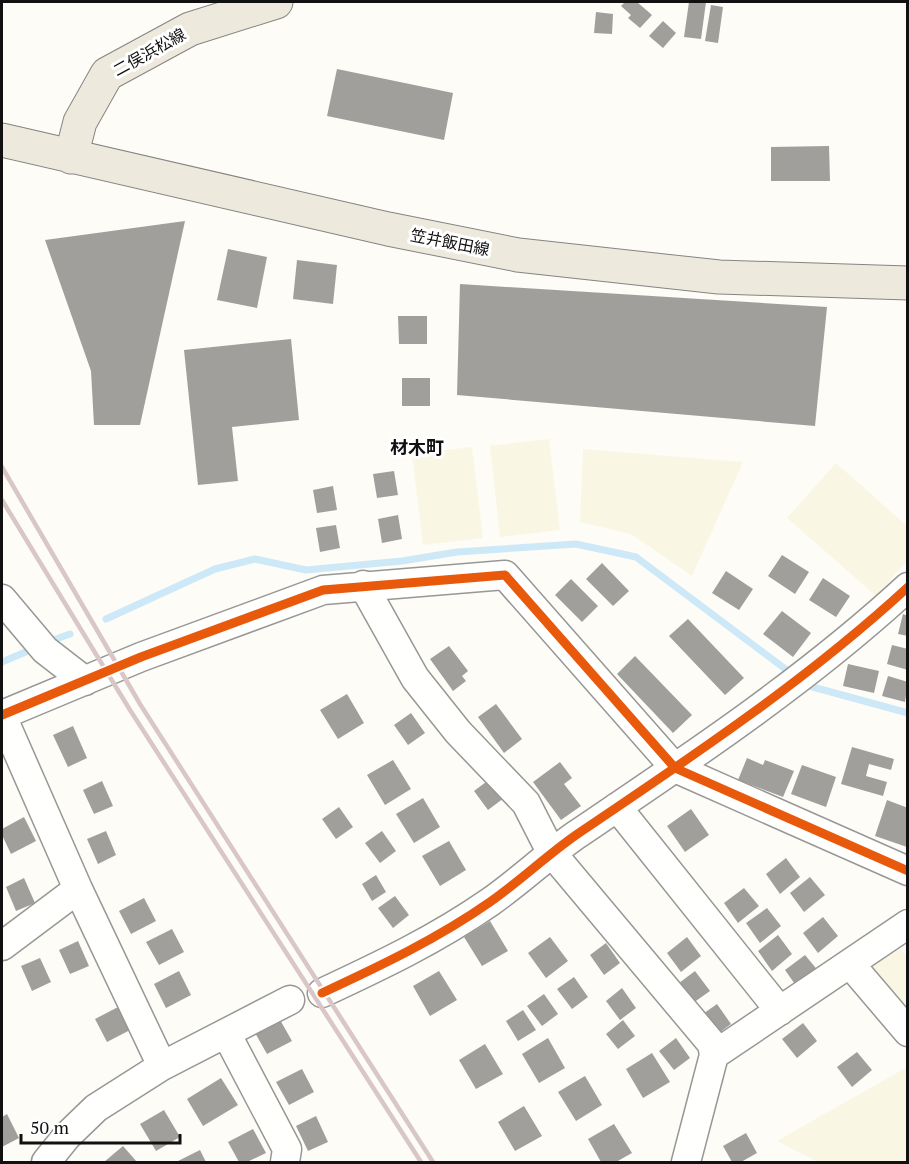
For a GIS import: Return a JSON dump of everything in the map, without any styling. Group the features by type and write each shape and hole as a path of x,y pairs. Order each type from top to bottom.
{"main road":[{"name":"二俣浜松線","path":"71,157 80,122 107,74 190,29 276,2"},
{"name":"笠井飯田線","path":"2,140 388,229 518,255 719,277 908,283"}],"street":[{"path":"162,1066 78,889 2,715 141,657 323,590 505,575 675,768 908,870"},
{"path":"363,585 415,678 458,732 526,803 551,852 712,1044 714,1055 686,1162"},
{"path":"322,993 404,955 491,902 551,852 675,768 852,638 908,587"},
{"path":"2,599 40,644 85,681"},
{"path":"617,807 780,1011"},
{"path":"2,946 78,889"},
{"path":"714,1055 851,965 908,924"},
{"path":"851,965 908,1032"},
{"path":"46,1162 67,1136 96,1107 162,1066 290,1000"},
{"path":"226,1033 287,1149 285,1162"}],"shaded area":[{"path":"549,439 560,530 500,537 490,446"},
{"path":"472,447 483,538 423,545 412,454"},
{"path":"583,449 743,462 692,576 631,534 580,522"},
{"path":"836,463 907,526 907,561 876,596 787,518"},
{"path":"901,949 907,957 907,1016 864,970"},
{"path":"907,1067 907,1162 818,1162 777,1141"}],"building":[{"path":"625,2 637,2 652,15 640,28 628,18 631,15 621,6"},
{"path":"689,2 706,2 701,39 684,37"},
{"path":"711,5 723,7 718,43 705,41"},
{"path":"596,12 613,14 612,34 594,33"},
{"path":"663,21 676,33 663,48 649,36"},
{"path":"337,69 453,93 444,140 327,116"},
{"path":"829,146 830,181 771,181 771,147"},
{"path":"185,221 140,425 94,425 91,371 45,240"},
{"path":"228,249 267,257 257,308 217,300"},
{"path":"297,260 337,265 333,304 293,299"},
{"path":"460,284 827,307 815,426 457,395"},
{"path":"398,316 427,316 427,344 399,344"},
{"path":"291,339 299,420 232,427 238,481 198,485 184,350"},
{"path":"402,378 430,378 430,406 402,406"},
{"path":"394,471 398,495 377,498 373,474"},
{"path":"333,486 337,510 317,513 313,490"},
{"path":"398,515 402,539 382,543 378,519"},
{"path":"336,525 340,548 320,552 316,528"},
{"path":"782,555 809,572 795,594 768,576"},
{"path":"602,563 629,591 613,606 586,579"},
{"path":"726,571 753,589 739,610 712,593"},
{"path":"823,578 850,596 836,617 809,600"},
{"path":"571,579 598,606 582,622 555,595"},
{"path":"782,611 811,633 793,657 763,634"},
{"path":"903,614 908,616 908,636 898,634"},
{"path":"688,619 744,678 725,695 669,636"},
{"path":"892,645 908,649 908,670 887,664"},
{"path":"449,646 468,671 462,676 466,681 453,691 430,659"},
{"path":"635,656 692,715 673,733 617,674"},
{"path":"848,664 879,671 874,693 843,686"},
{"path":"888,676 908,682 905,702 882,696"},
{"path":"347,694 364,723 338,739 320,710"},
{"path":"496,704 522,739 504,753 478,717"},
{"path":"411,713 425,733 408,745 394,725"},
{"path":"73,726 87,758 68,767 53,735"},
{"path":"852,747 894,759 891,770 869,764 866,776 887,782 883,796 841,784"},
{"path":"747,758 763,765 765,760 794,771 783,797 738,780"},
{"path":"393,760 411,789 385,805 367,775"},
{"path":"560,762 572,778 564,784 581,806 561,820 533,782"},
{"path":"802,765 836,777 826,807 791,794"},
{"path":"490,779 504,798 488,810 474,791"},
{"path":"102,781 113,806 94,814 83,790"},
{"path":"423,798 440,827 414,843 396,814"},
{"path":"887,800 908,808 907,847 875,836"},
{"path":"339,807 353,827 336,839 322,819"},
{"path":"691,809 709,835 685,852 667,826"},
{"path":"24,817 36,841 11,854 2,835 2,829"},
{"path":"106,831 116,855 98,864 87,839"},
{"path":"382,831 396,851 380,863 365,843"},
{"path":"449,841 466,870 440,886 422,856"},
{"path":"786,858 800,877 780,894 766,874"},
{"path":"376,875 386,892 372,901 362,884"},
{"path":"810,877 825,895 804,912 790,893"},
{"path":"24,878 35,903 16,911 6,887"},
{"path":"744,888 759,906 738,923 724,903"},
{"path":"395,896 409,915 393,928 378,908"},
{"path":"144,898 156,921 131,934 119,911"},
{"path":"767,908 781,926 760,943 746,923"},
{"path":"823,917 838,936 818,953 803,933"},
{"path":"490,921 508,951 482,966 464,937"},
{"path":"172,929 184,952 159,965 146,942"},
{"path":"778,935 792,954 772,971 758,951"},
{"path":"550,937 568,961 546,978 528,953"},
{"path":"687,937 701,956 681,972 667,953"},
{"path":"78,941 89,966 70,974 59,950"},
{"path":"606,943 620,963 604,975 590,955"},
{"path":"805,955 820,973 799,990 785,970"},
{"path":"40,958 51,982 32,991 21,966"},
{"path":"179,971 191,995 166,1008 154,984"},
{"path":"439,971 457,1000 430,1016 413,986"},
{"path":"695,971 710,991 693,1003 679,983"},
{"path":"574,977 588,997 572,1009 557,989"},
{"path":"622,988 636,1008 620,1020 606,1001"},
{"path":"544,994 558,1014 542,1026 527,1006"},
{"path":"717,1004 731,1024 715,1036 700,1016"},
{"path":"120,1006 132,1029 107,1042 95,1019"},
{"path":"523,1010 536,1030 518,1041 506,1021"},
{"path":"279,1018 292,1041 267,1054 254,1031"},
{"path":"623,1020 635,1036 618,1049 606,1034"},
{"path":"803,1023 817,1041 797,1058 782,1039"},
{"path":"548,1038 565,1068 539,1083 522,1054"},
{"path":"676,1038 690,1058 674,1070 659,1051"},
{"path":"485,1044 503,1074 476,1089 459,1060"},
{"path":"857,1052 872,1070 852,1087 837,1067"},
{"path":"652,1053 670,1082 643,1098 626,1069"},
{"path":"302,1069 314,1092 289,1105 276,1082"},
{"path":"585,1076 602,1105 576,1121 558,1092"},
{"path":"221,1078 238,1105 203,1126 187,1099"},
{"path":"524,1106 542,1136 515,1151 498,1122"},
{"path":"164,1110 180,1137 156,1151 140,1124"},
{"path":"7,1114 19,1138 2,1147 2,1117"},
{"path":"316,1116 328,1142 308,1151 296,1126"},
{"path":"614,1124 632,1153 616,1162 601,1162 588,1139"},
{"path":"253,1129 266,1153 247,1162 239,1162 228,1142"},
{"path":"746,1133 757,1153 741,1162 732,1162 723,1146"},
{"path":"123,1146 137,1162 104,1162"},
{"path":"200,1150 206,1162 176,1162"}],"waterway":[{"path":"106,619 215,569 255,559 306,570 402,561 457,552 576,544 636,557 792,674"},
{"path":"48,642 70,634"},
{"path":"2,662 35,648"},
{"path":"803,682 809,686 908,713"}],"railway":[{"path":"2,467 140,704 433,1162"},
{"path":"2,500 130,710 421,1162"}],"cycle path":[{"path":"2,715 141,657 323,590 505,575 675,768 908,871"},
{"path":"322,993 429,940 490,902 576,835 788,686 829,655 908,587"}],"district":[{"name":"材木町","path":"417,447"}]}
